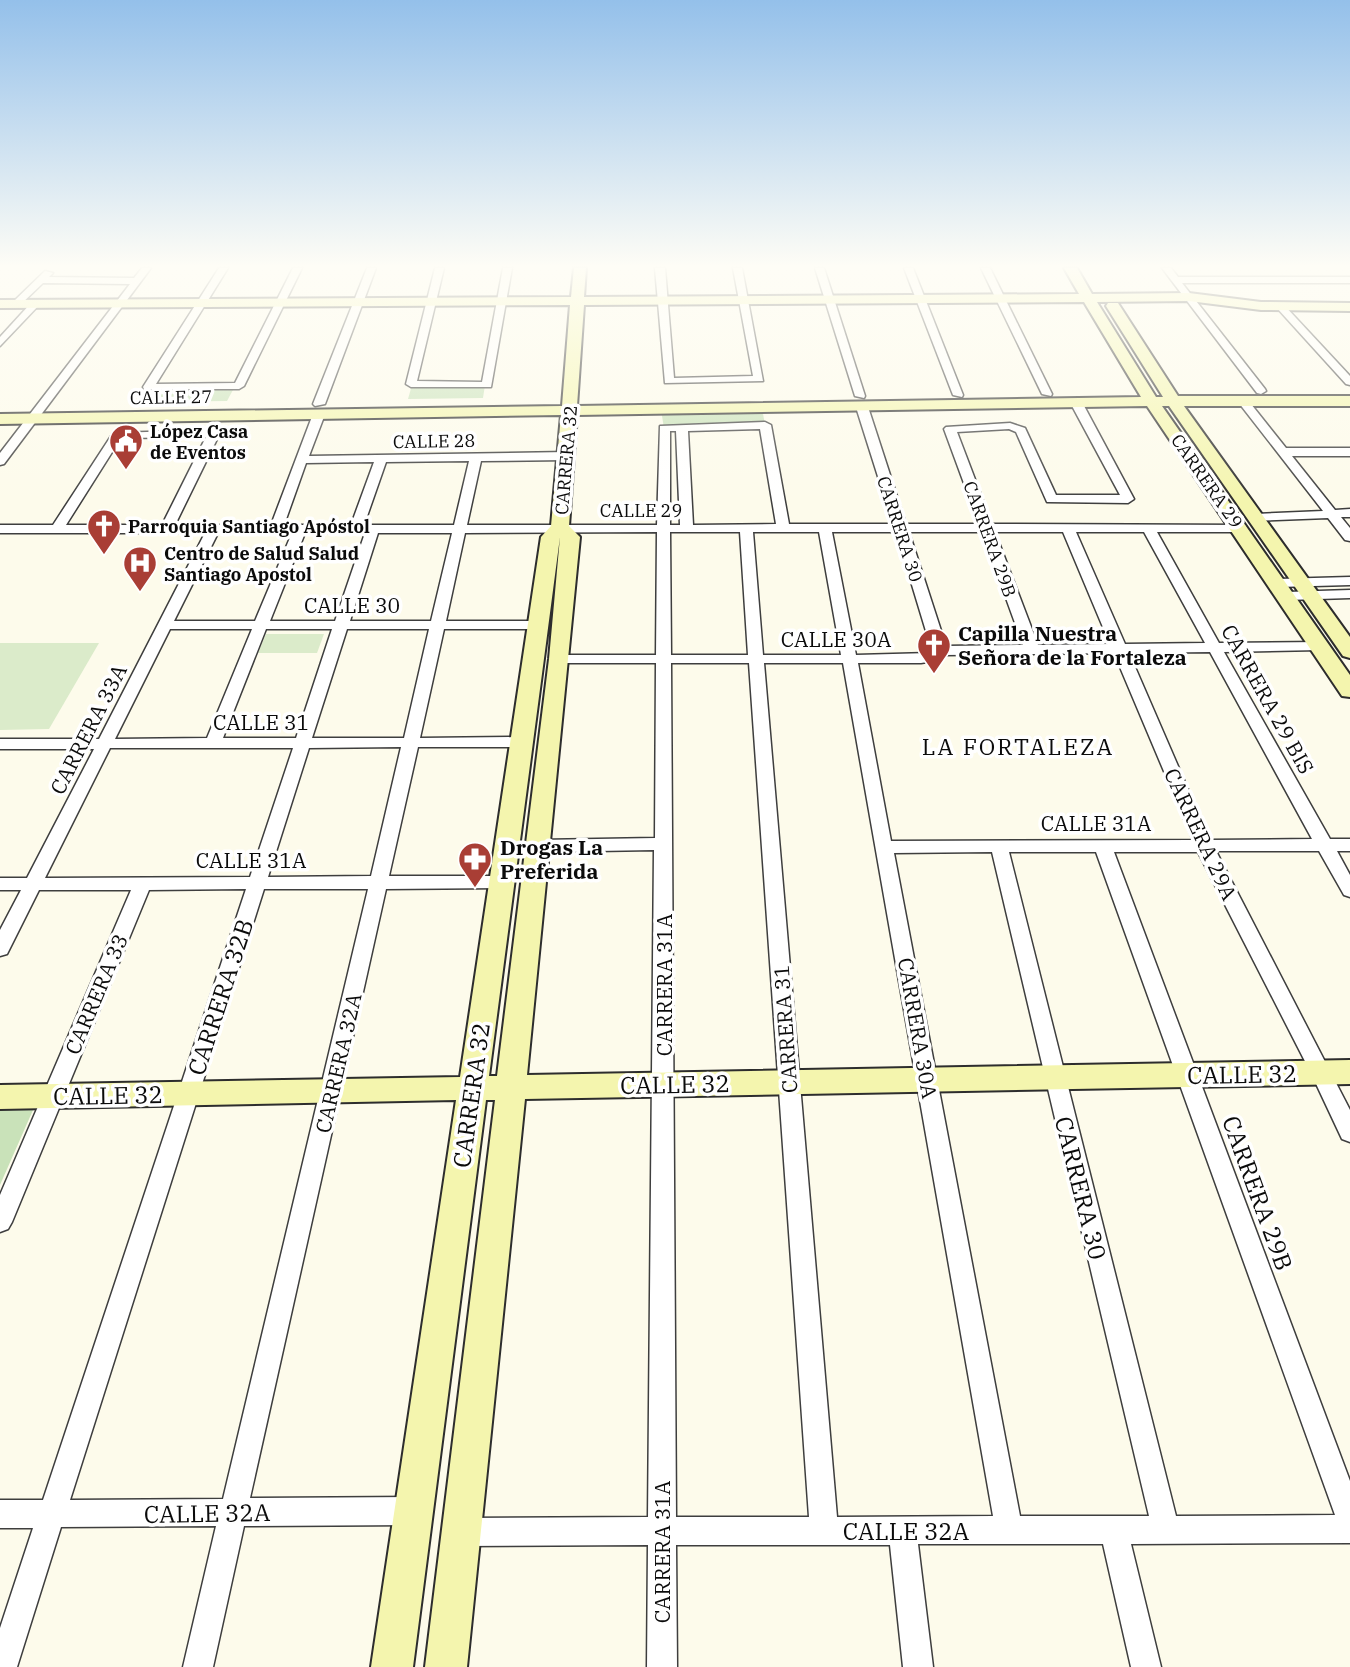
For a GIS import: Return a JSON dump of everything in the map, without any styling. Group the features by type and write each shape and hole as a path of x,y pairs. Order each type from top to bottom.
{"street":[{"path":"0,461 88,346"},
{"path":"174,346 148,387 239,386 259,346"},
{"path":"276,528 343,346"},
{"path":"420,346 411,384 487,385 494,346"},
{"name":"CARRERA 32","path":"392,1667 550,537 560,527 575,346"},
{"path":"666,346 669,381 759,379 752,346"},
{"name":"CARRERA 30","path":"844,346 940,651"},
{"path":"939,346 958,395"},
{"path":"1023,346 1047,394"},
{"name":"CARRERA 29","path":"1118,346 1148,397 1248,523"},
{"name":"CARRERA 29","path":"1139,346 1248,523 1294,589 1350,652"},
{"path":"1226,346 1261,391"},
{"path":"1317,346 1350,382"},
{"name":"CALLE 27","path":"0,418 37,413 319,409 861,402 1077,404 1261,391 1350,391"},
{"name":"CALLE 27","path":"861,402 958,395 1148,397"},
{"name":"CALLE 27","path":"1170,396 1243,401 1350,401"},
{"path":"1243,401 1350,537"},
{"name":"CARRERA 29B","path":"1031,650 950,429 1010,426 1024,433 1048,496 1056,500 1124,501 1128,497 1077,404"},
{"name":"CALLE 27","path":"0,408 37,413"},
{"path":"682,428 765,425 783,527"},
{"name":"CARRERA 31A","path":"662,1667 665,660 676,527 682,428 664,428 676,527"},
{"path":"58,528 117,435 214,433 167,528"},
{"path":"1283,452 1350,452"},
{"name":"CALLE 28","path":"301,460 567,456"},
{"name":"CARRERA 32A","path":"198,1667 476,458"},
{"name":"CARRERA 32B","path":"2,1667 341,626 381,459"},
{"name":"CALLE 29","path":"0,529 1148,528 1248,523 1350,513"},
{"name":"CARRERA 32","path":"446,1667 559,659 571,537 560,527"},
{"name":"CARRERA 31","path":"746,527 824,1531"},
{"name":"CARRERA 30A","path":"825,527 1009,1530"},
{"name":"CARRERA 33A","path":"1,944 214,528"},
{"path":"213,743 300,528"},
{"name":"CARRERA 29A","path":"1068,528 1203,846 1336,1072 1350,1133"},
{"name":"CARRERA 29 BIS","path":"1148,528 1350,891"},
{"path":"1294,589 1350,580"},
{"path":"1294,589 1350,594"},
{"name":"CARRERA 29","path":"1294,589 1320,646 1350,691"},
{"name":"CALLE 30","path":"165,625 538,625"},
{"name":"CALLE 30A","path":"559,659 921,659 935,657 940,651 1320,646"},
{"name":"CALLE 31","path":"2,748 105,744 522,742"},
{"path":"539,846 664,844"},
{"name":"CALLE 31A","path":"884,847 1350,845"},
{"name":"CARRERA 30","path":"999,846 1053,1078 1166,1530"},
{"name":"CARRERA 29B","path":"1103,846 1350,1518"},
{"name":"CALLE 31A","path":"0,884 502,882"},
{"name":"CARRERA 33","path":"0,1222 143,883"},
{"name":"CALLE 32","path":"0,1097 1336,1072"},
{"name":"CALLE 32A","path":"0,1514 414,1511"},
{"name":"CALLE 32A","path":"461,1532 1350,1529"},
{"path":"902,1530 918,1667"},
{"path":"1114,1530 1146,1667"}],"green space":[{"path":"412,385 485,385 483,398 408,399"},
{"path":"150,388 234,388 227,401 139,402"},
{"path":"762,408 765,425 664,428 661,410"},
{"path":"266,634 324,634 317,653 258,653"},
{"path":"0,643 99,643 49,729 0,730"},
{"path":"0,1110 33,1110 0,1185"}],"place":[{"name":"López Casa de Eventos","path":"126,471"},
{"name":"Parroquia Santiago Apóstol","path":"104,556"},
{"name":"Centro de Salud Salud Santiago Apostol","path":"140,593"},
{"name":"Capilla Nuestra Señora de la Fortaleza","path":"934,675"},
{"name":"Drogas La Preferida","path":"475,889"}],"district":[{"name":"LA FORTALEZA","path":"1018,746"}]}
